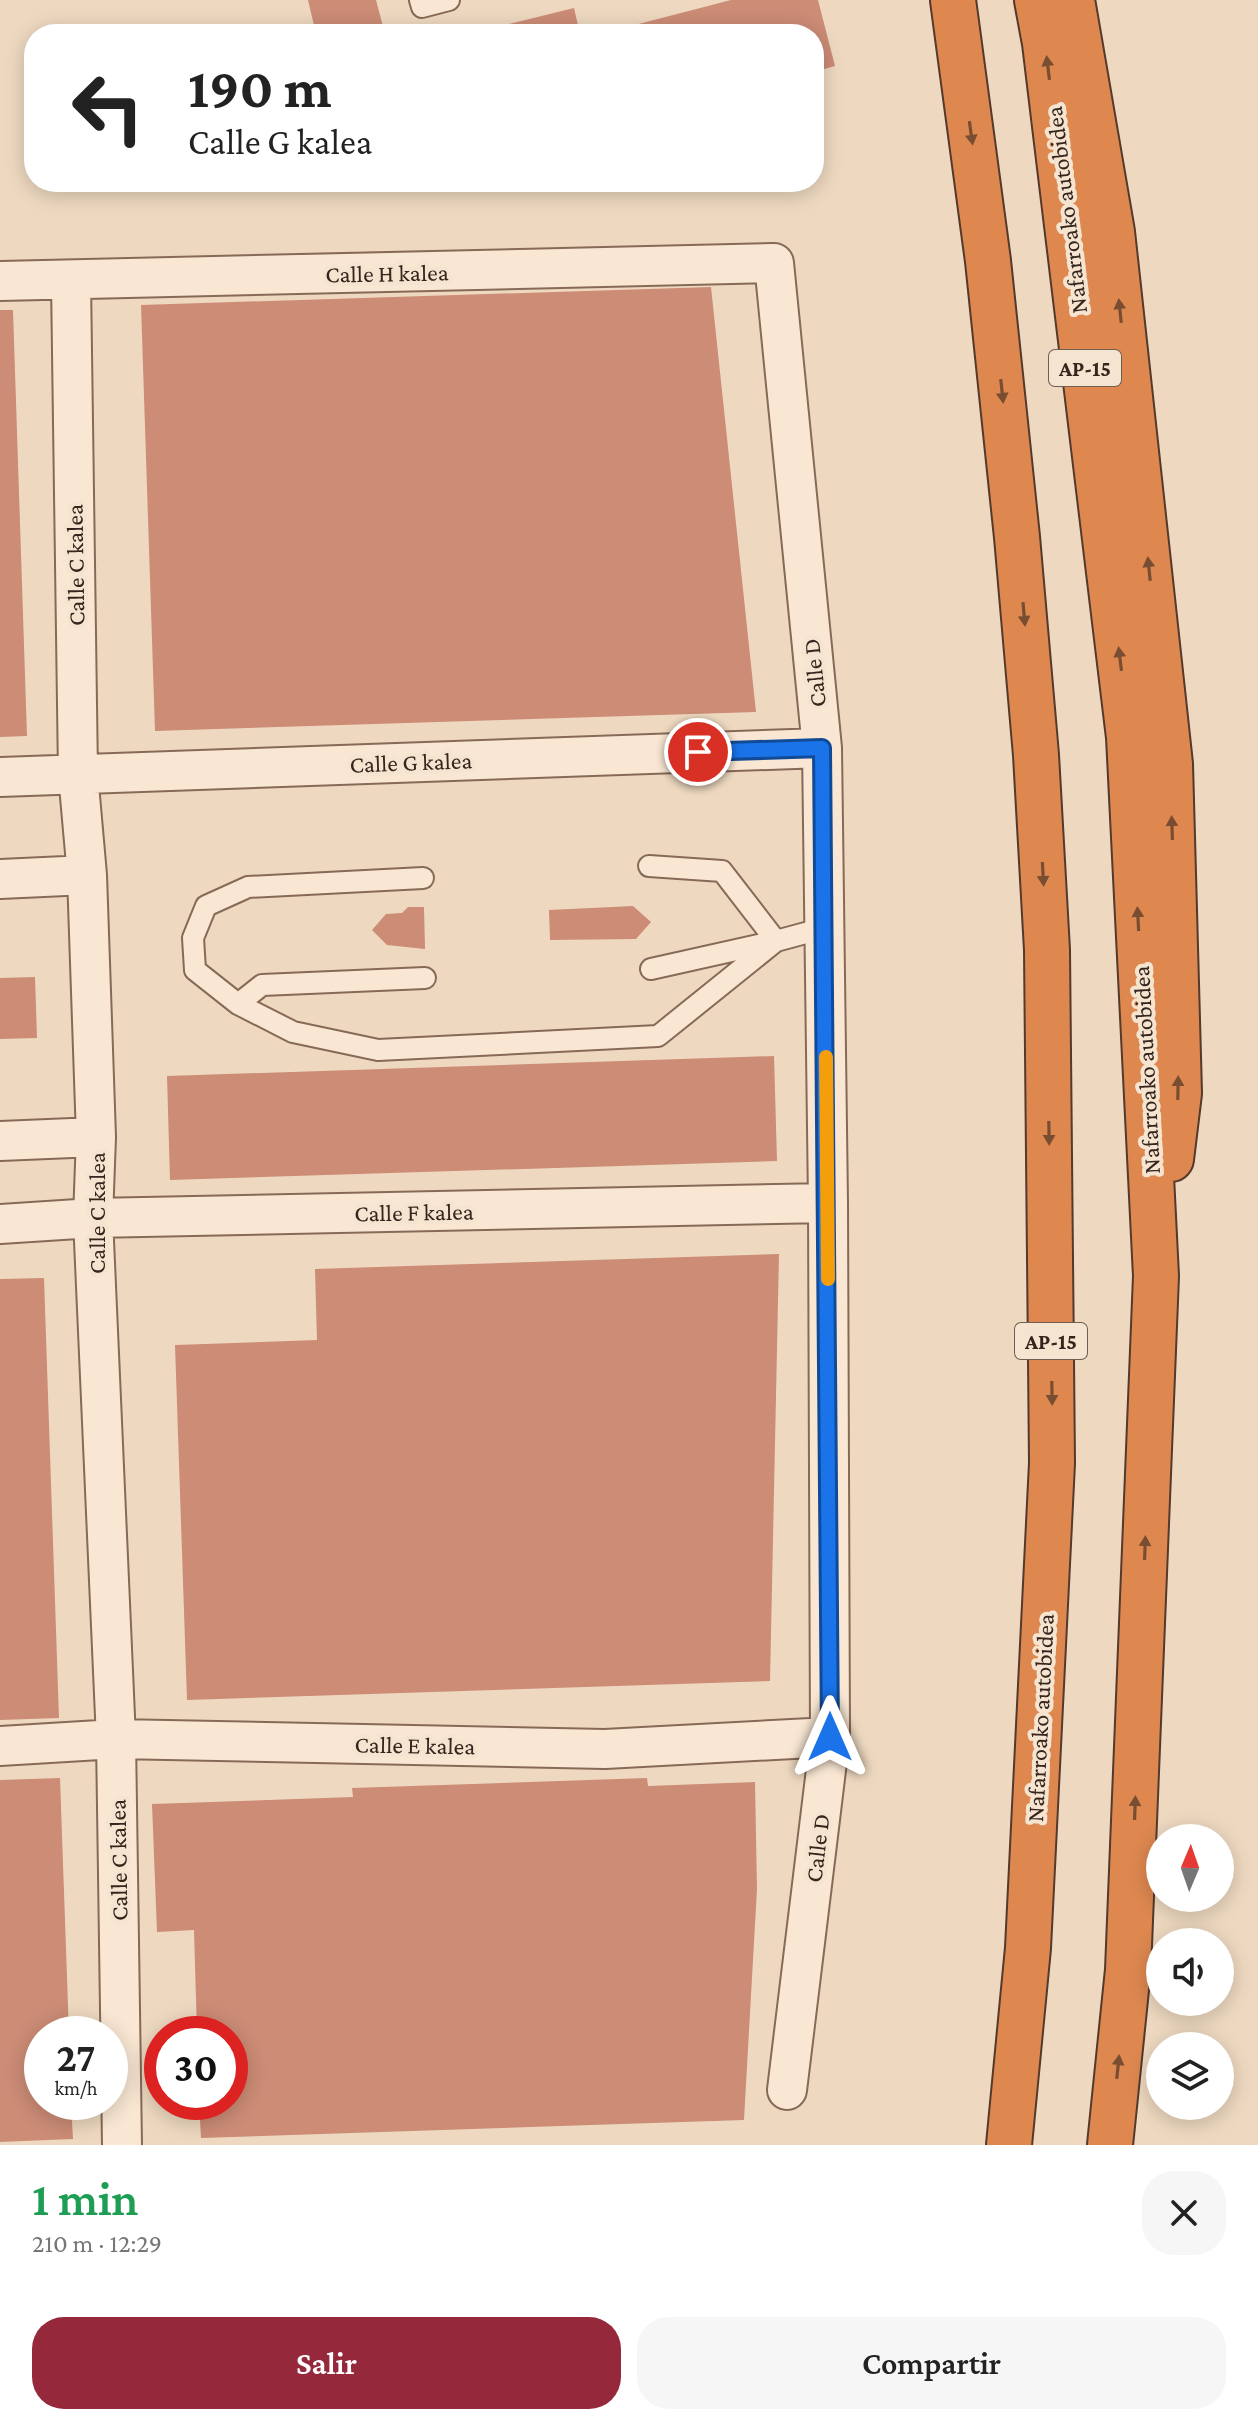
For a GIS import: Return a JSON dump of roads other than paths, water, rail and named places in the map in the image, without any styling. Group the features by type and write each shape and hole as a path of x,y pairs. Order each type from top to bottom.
{"highway":[{"name":"Nafarroako autobidea","path":"953,0 988,261 1017,537 1036,755 1047,950 1052,1463 1028,1948 1009,2145"},
{"name":"Nafarroako autobidea","path":"1037,0 1047,59 1129,737 1156,1276 1128,1970 1110,2145"},
{"path":"1072,0 1112,232 1170,764 1179,1093 1156,1276"}],"street":[{"name":"Calle H kalea","path":"0,281 774,263"},
{"name":"Calle D","path":"774,263 822,748 828,1203 830,1737 787,2090"},
{"name":"Calle C kalea","path":"71,281 78,774 87,875 96,1137 93,1218 116,1739 122,2145"},
{"name":"Calle G kalea","path":"0,777 822,748"},
{"path":"0,879 87,875"},
{"path":"0,1141 96,1137"},
{"name":"Calle F kalea","path":"0,1224 93,1218 828,1203"},
{"name":"Calle E kalea","path":"0,1746 116,1739 605,1749 830,1737"}],"lane":[{"path":"420,0 422,7 449,0"},
{"path":"649,866 722,871 776,941"},
{"path":"423,878 248,887 206,906 193,938 195,970 238,1004 293,1032 378,1050 658,1036 776,941"},
{"path":"651,969 824,928"},
{"path":"238,1004 262,985 425,978"}]}
